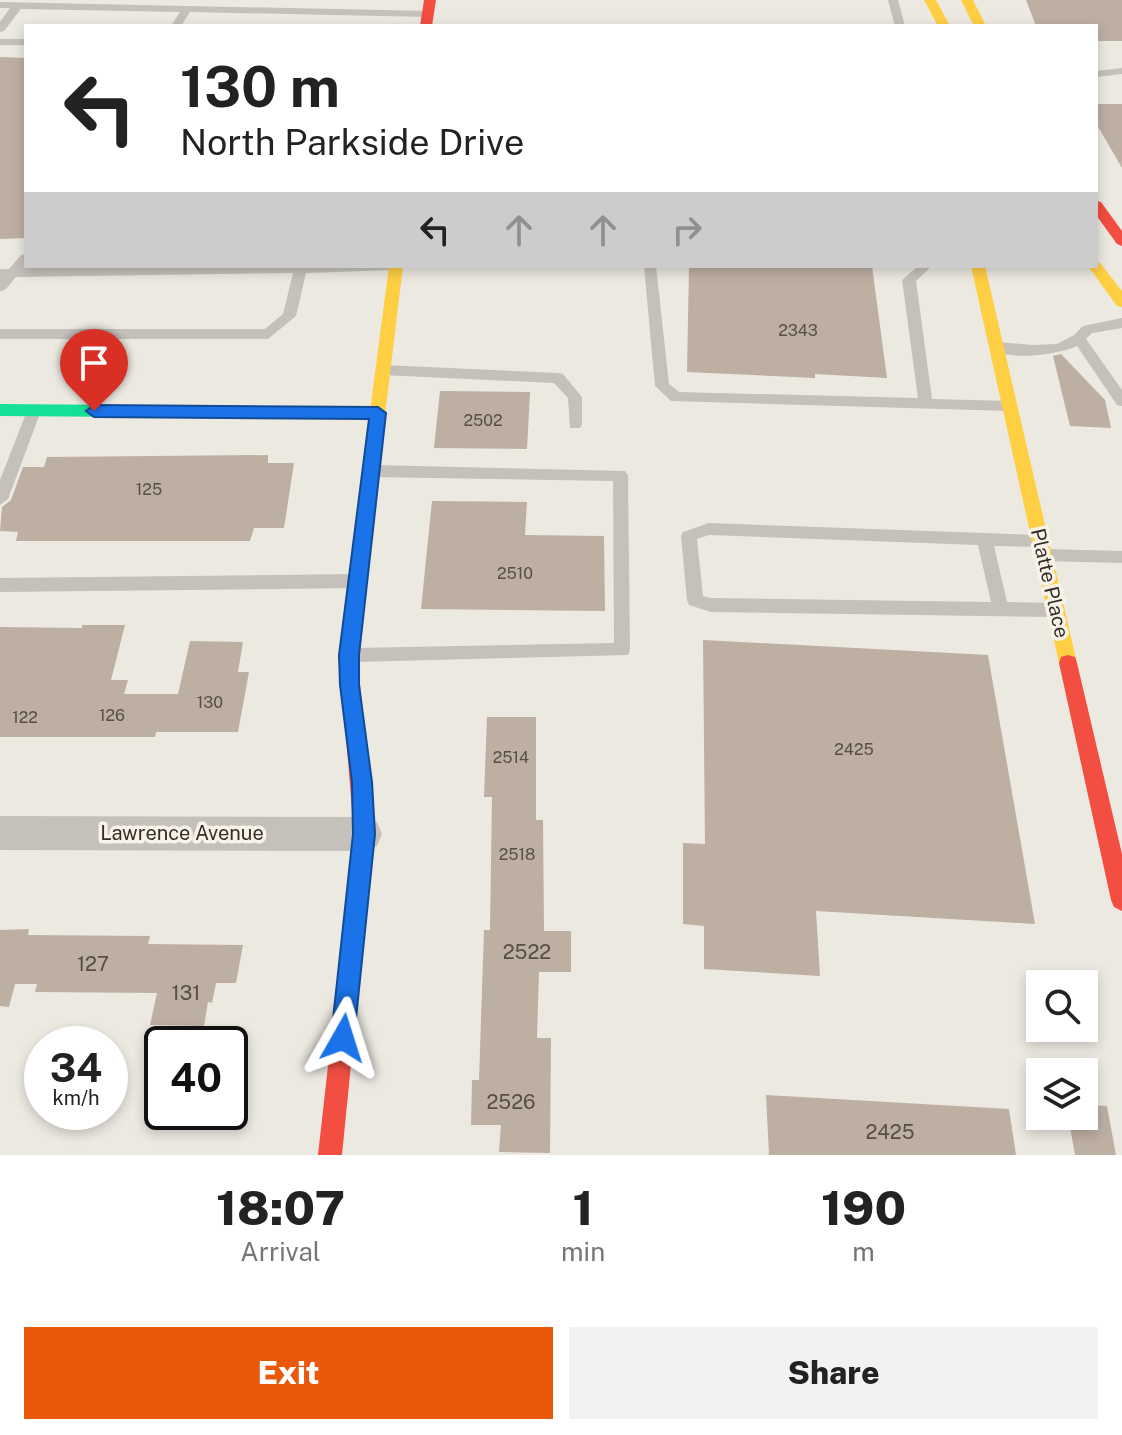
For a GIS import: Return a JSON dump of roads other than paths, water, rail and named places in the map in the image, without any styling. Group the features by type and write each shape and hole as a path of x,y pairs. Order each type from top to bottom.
{"street":[{"path":"930,0 943,24"},
{"path":"967,0 979,24"},
{"path":"1098,208 1122,241"},
{"path":"330,1155 364,834 349,655 394,268"},
{"name":"Platte Place","path":"978,268 1122,900"},
{"path":"1096,268 1122,302"},
{"path":"0,410 378,413"},
{"name":"Lawrence Avenue","path":"0,833 364,834"}],"lane":[{"path":"893,0 899,24"},
{"path":"0,5 428,13"},
{"path":"0,29 18,5"},
{"path":"177,24 187,9"},
{"path":"229,24 235,10"},
{"path":"351,24 353,13"},
{"path":"0,42 24,42"},
{"path":"1098,74 1122,71"},
{"path":"0,287 5,272 24,259"},
{"path":"5,272 242,268"},
{"path":"0,334 268,334 289,316 301,268"},
{"path":"650,268 662,386 676,397 1010,406"},
{"path":"924,268 909,280 926,404"},
{"path":"996,347 1049,351 1080,340 1088,329 1122,323"},
{"path":"1080,340 1122,401"},
{"path":"383,370 558,378 575,397 575,424"},
{"path":"0,499 34,411"},
{"path":"349,655 622,650 620,475 370,471"},
{"path":"1056,610 711,605 695,600 689,536 699,530 985,539 1122,557"},
{"path":"985,539 1001,611"},
{"path":"0,585 357,581"}]}
